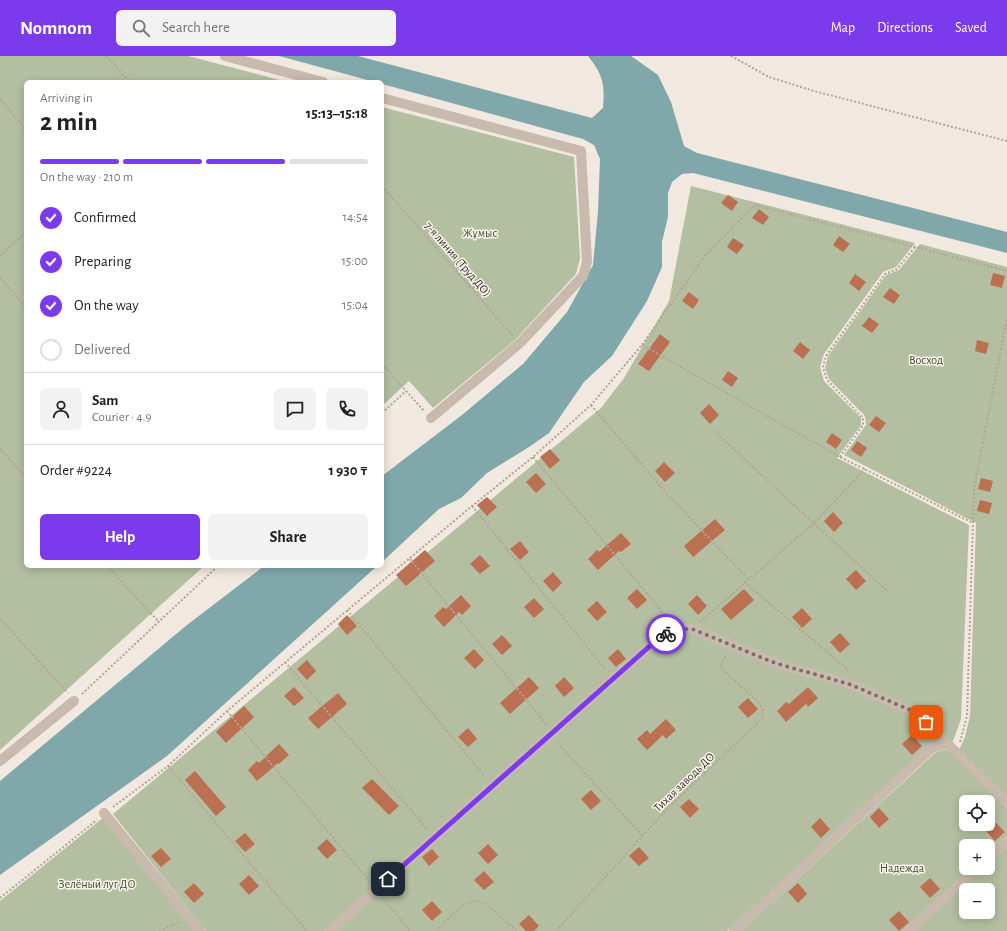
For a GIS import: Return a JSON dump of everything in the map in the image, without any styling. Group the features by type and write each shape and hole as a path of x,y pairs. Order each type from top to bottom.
{"street":[{"path":"225,56 315,80"},
{"path":"384,99 581,151 587,262 582,276 520,343 430,418"},
{"path":"329,931 660,637 676,629 692,629 775,663 849,684 915,712 1007,802"},
{"path":"0,761 74,701"},
{"path":"734,931 932,748 952,747"},
{"path":"104,813 200,931"},
{"path":"995,852 1007,841"},
{"path":"909,931 969,875"}],"path":[{"path":"106,56 128,80"},
{"path":"731,56 769,77 814,91 1007,142"},
{"path":"0,99 24,128"},
{"name":"7-я линия (Труд ДО)","path":"384,188 520,343"},
{"path":"0,898 104,813 168,766 227,711 472,506 533,457 591,406 642,345 705,256 755,205 1007,271"},
{"path":"0,256 24,234"},
{"path":"840,456 863,425 863,418 827,380 823,367 826,356 885,274 897,269 915,247"},
{"path":"0,278 24,305"},
{"path":"952,747 962,738 967,716 974,489 1007,318"},
{"path":"642,345 840,456 973,523"},
{"path":"384,366 430,418"},
{"path":"384,411 406,391"},
{"path":"591,406 667,494 748,579"},
{"path":"714,431 888,592"},
{"path":"0,449 24,475"},
{"path":"533,457 676,629"},
{"path":"692,629 744,582 813,524 865,469"},
{"path":"472,506 613,678"},
{"path":"410,559 551,734 643,836"},
{"path":"109,568 159,622"},
{"path":"0,619 74,701 216,568"},
{"path":"744,582 847,669 850,676 849,684"},
{"path":"348,610 492,786"},
{"name":"Тихая заводь ДО","path":"556,931 668,808 761,720 763,710 759,703 720,667 731,644"},
{"path":"285,662 435,837"},
{"path":"227,711 410,931"},
{"path":"168,766 307,931"},
{"path":"436,931 467,903 481,901 517,931"},
{"path":"159,931 189,917"}],"green space":[{"path":"0,56 188,56 279,80 24,80 24,568 202,568 0,750"},
{"name":"Жұмыс","path":"384,108 574,157 580,258 576,274 515,340 433,408 409,381 384,404"},
{"path":"691,186 915,243 896,267 883,272 824,354 820,367 824,381 861,418 861,425 837,458 969,525 961,719 953,741 937,741 727,931 206,931 113,814 601,408 624,378 669,301"},
{"name":"Восход","path":"920,244 1007,267 1007,797 959,750 965,737 970,716 976,523 844,455 866,425 865,416 829,379 825,368 828,356 886,275 899,270"},
{"name":"Надежда","path":"947,749 994,795 959,795 959,831 995,831 995,796 1007,808 1007,931 741,931 936,752"},
{"name":"Зелёный луг ДО","path":"104,817 196,931 0,931 0,901"}],"water":[{"path":"279,56 358,56 592,118 603,108 604,92 600,74 588,56 631,56 658,75 671,102 684,146 697,153 1007,232 1007,253 693,173 682,174 672,182 668,193 668,217 662,242 662,267 647,301 612,356 584,382 549,433 487,473 461,498 439,509 384,560 384,474 462,415 523,364 567,312 593,265 598,211 600,159 594,145 583,139 384,85 384,80 368,80"},
{"path":"261,568 375,568 167,756 0,875 0,781 187,625"}],"building":[{"path":"728,195 738,202 732,211 721,203"},
{"path":"759,209 769,217 763,225 752,218"},
{"path":"839,236 850,244 843,252 833,245"},
{"path":"733,238 744,245 737,254 727,247"},
{"path":"993,273 1005,276 1002,288 990,285"},
{"path":"855,274 866,282 859,291 849,283"},
{"path":"890,288 900,295 894,304 883,297"},
{"path":"689,292 699,300 693,309 682,301"},
{"path":"869,317 879,324 872,333 862,326"},
{"path":"660,334 670,342 649,371 638,364"},
{"path":"977,340 989,343 986,354 975,351"},
{"path":"800,342 810,350 803,359 793,351"},
{"path":"728,371 738,378 732,387 722,380"},
{"path":"709,404 719,415 710,424 700,413"},
{"path":"876,416 886,423 879,432 869,425"},
{"path":"832,433 842,440 836,449 826,442"},
{"path":"857,441 867,448 861,457 851,450"},
{"path":"550,449 560,460 550,469 540,457"},
{"path":"664,462 675,473 665,482 655,471"},
{"path":"536,473 546,484 536,493 526,482"},
{"path":"981,478 993,481 990,492 978,489"},
{"path":"487,497 497,507 487,516 477,505"},
{"path":"980,500 992,503 989,514 977,511"},
{"path":"833,512 843,523 834,532 824,521"},
{"path":"715,519 725,530 693,557 684,546"},
{"path":"621,533 631,544 621,552 619,551 598,570 588,559 597,550 599,552"},
{"path":"520,541 529,552 520,560 510,549"},
{"path":"425,550 435,561 406,586 396,575"},
{"path":"480,555 490,566 480,574 470,564"},
{"path":"856,570 866,581 856,590 846,579"},
{"path":"553,572 562,583 553,592 543,581"},
{"path":"637,589 647,600 637,609 627,598"},
{"path":"744,589 754,600 731,620 721,609"},
{"path":"461,595 471,606 462,615 459,612 444,627 434,616 443,607 446,609"},
{"path":"697,595 707,606 698,615 688,604"},
{"path":"534,598 544,609 534,618 524,607"},
{"path":"597,601 607,612 597,621 587,610"},
{"path":"802,608 812,619 802,628 792,617"},
{"path":"347,615 357,626 347,635 338,624"},
{"path":"840,633 850,644 840,653 830,642"},
{"path":"502,635 512,646 502,655 492,644"},
{"path":"474,649 484,660 475,669 464,658"},
{"path":"618,649 626,659 616,667 608,658"},
{"path":"307,660 316,671 307,680 297,669"},
{"path":"529,677 539,688 510,714 500,703"},
{"path":"564,677 574,688 564,697 555,686"},
{"path":"294,687 304,698 294,706 284,696"},
{"path":"808,687 818,698 808,707 806,704 786,722 777,711 786,702 789,704"},
{"path":"338,693 347,704 318,729 308,718"},
{"path":"748,698 758,709 748,718 738,707"},
{"path":"244,706 254,717 226,743 216,732"},
{"path":"666,719 676,730 666,739 663,735 647,750 637,739 647,730 650,734"},
{"path":"468,728 477,739 468,747 458,737"},
{"path":"912,735 922,746 912,755 902,744"},
{"path":"279,744 289,755 257,781 248,770 257,761 259,763"},
{"path":"195,771 226,807 216,816 185,780"},
{"path":"372,779 399,806 389,815 362,788"},
{"path":"591,790 601,801 591,810 581,799"},
{"path":"689,799 699,809 690,818 680,807"},
{"path":"879,808 889,819 879,828 870,817"},
{"path":"820,818 830,829 821,838 811,827"},
{"path":"995,822 1005,832 995,841 995,839 993,839 986,831 995,831"},
{"path":"245,833 255,844 245,852 235,841"},
{"path":"327,839 337,850 327,859 317,848"},
{"path":"488,844 498,855 488,864 478,853"},
{"path":"639,847 649,858 639,866 629,856"},
{"path":"161,848 171,859 161,867 151,856"},
{"path":"432,849 439,857 429,866 422,857"},
{"path":"484,871 494,882 484,890 474,880"},
{"path":"249,875 259,886 249,895 239,884"},
{"path":"930,878 940,889 930,898 920,887"},
{"path":"194,883 204,894 194,903 184,892"},
{"path":"798,883 807,894 798,903 788,892"},
{"path":"432,901 442,912 432,921 422,910"},
{"path":"899,911 909,922 899,931 889,920"},
{"path":"529,915 539,926 534,931 526,931 519,924"}],"way so far":[{"path":"666,634 676,629 692,629 775,663 849,684 915,712 926,722"}],"route":[{"path":"388,879 660,637 666,634"}]}
